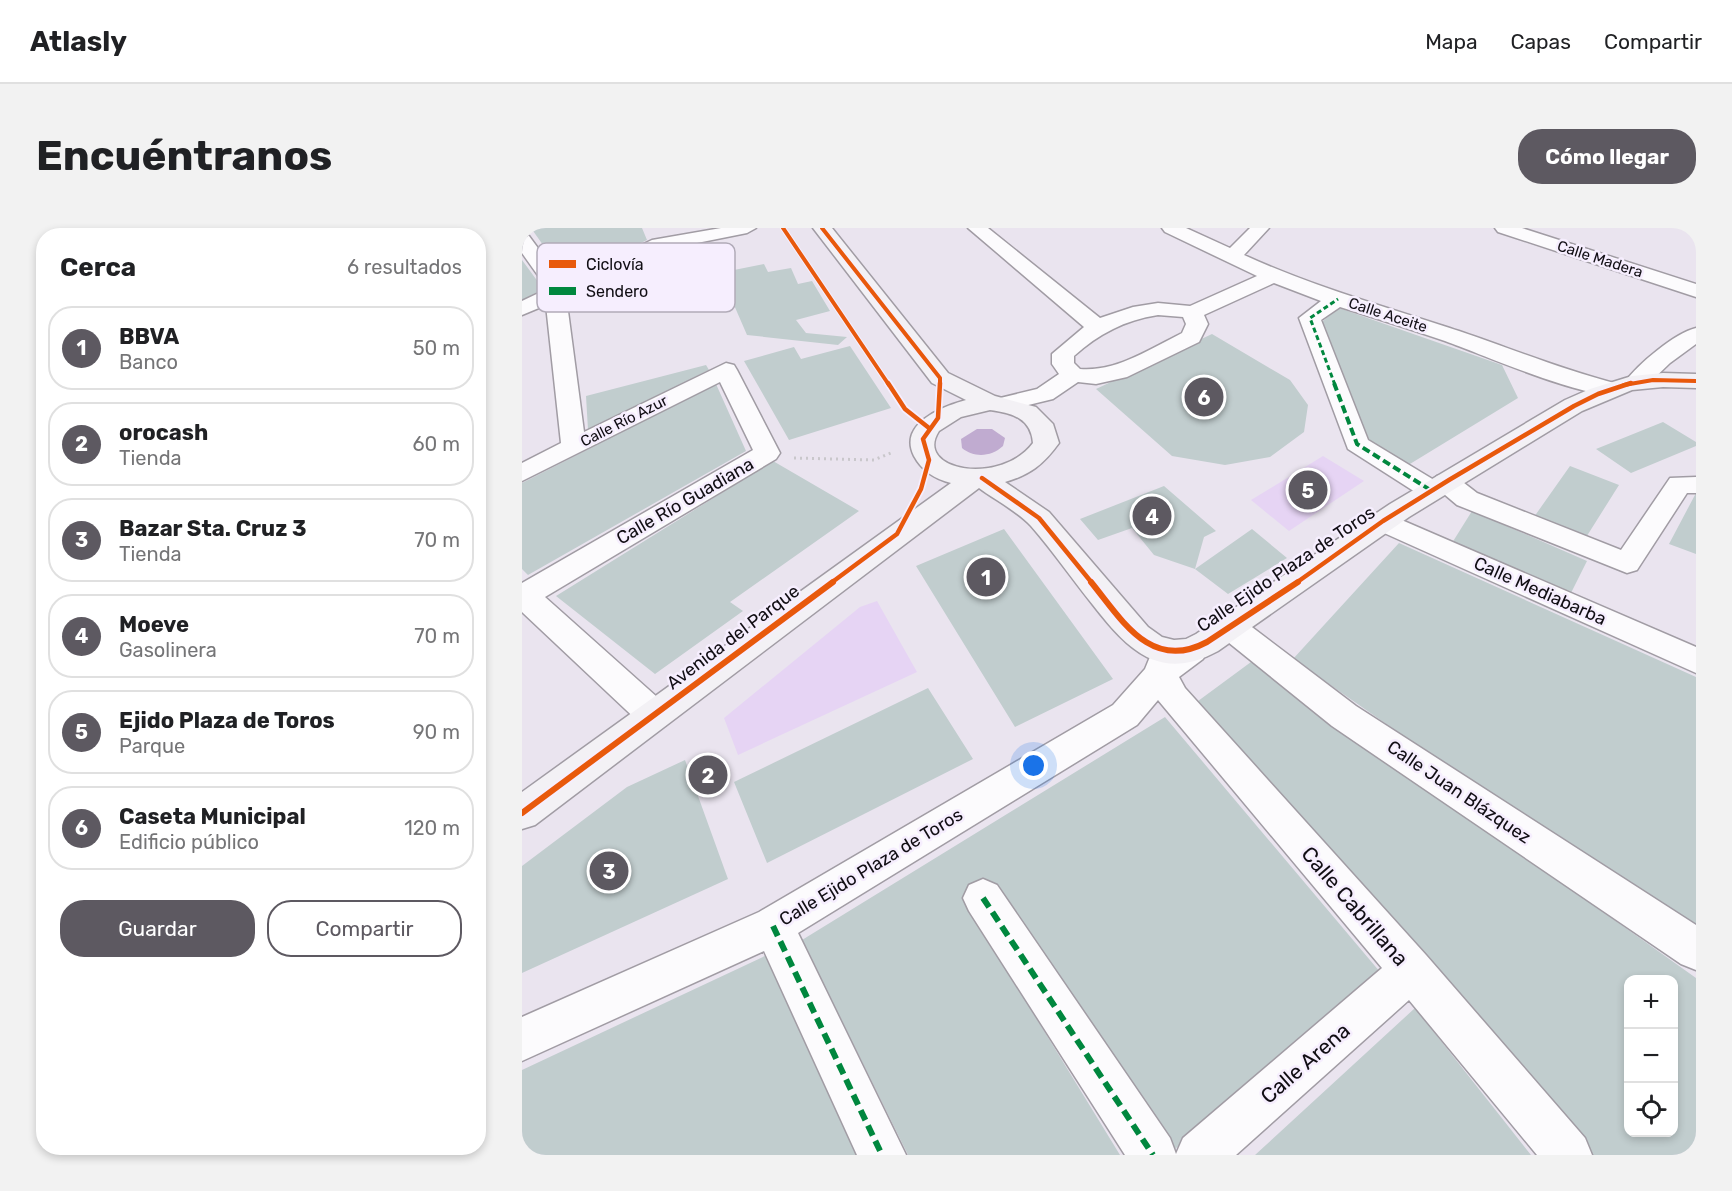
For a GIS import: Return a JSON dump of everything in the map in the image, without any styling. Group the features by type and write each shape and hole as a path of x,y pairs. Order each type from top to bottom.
{"street":[{"path":"678,243 747,228"},
{"path":"822,228 940,378 997,404 1028,412 1037,418 1046,434 1046,442 1035,460 1011,473 979,478 951,474 930,439 961,407 997,404 1046,394 1073,375 1096,377 1119,372 1191,337 1197,324 1192,313"},
{"path":"977,228 1098,327"},
{"name":"Calle Aceite","path":"1171,228 1273,276 1452,336 1575,381 1610,389"},
{"path":"1232,257 1260,228"},
{"name":"Calle Madera","path":"1504,228 1696,291"},
{"path":"522,240 537,261"},
{"path":"1073,375 1063,364 1063,354 1075,341 1098,327 1155,309 1179,309 1192,313 1273,276"},
{"path":"1338,299 1310,318 1357,444 1439,487 1627,563 1679,484 1696,485"},
{"path":"522,309 537,302"},
{"path":"557,312 574,447"},
{"path":"1637,382 1662,358 1696,334"},
{"name":"Calle Río Azur","path":"522,473 726,370"},
{"name":"Calle Río Guadiana","path":"522,596 767,453 726,370"},
{"name":"Avenida del Parque","path":"897,534 921,489 940,378"},
{"name":"Calle Ejido Plaza de Toros","path":"522,1039 773,926 1125,715 1173,659 1292,587 1383,521 1569,409 1610,389 1637,382 1669,378 1696,381"},
{"path":"1037,418 1046,394"},
{"path":"1035,460 1039,518"},
{"path":"979,478 1039,518 1130,630 1145,643 1173,659"},
{"name":"Avenida del Parque","path":"522,813 897,534 979,478"},
{"name":"Calle Mediabarba","path":"1383,521 1696,661"},
{"path":"522,596 654,715"},
{"name":"Calle Juan Blázquez","path":"1229,626 1344,716 1696,949"},
{"name":"Calle Cabrillana","path":"1173,659 1173,697 1411,970 1568,1155"},
{"path":"983,898 1154,1155"},
{"path":"773,926 882,1155"},
{"name":"Calle Arena","path":"1200,1155 1411,970"}],"path":[{"path":"767,453 807,460 874,460 930,439"}],"shaded area":[{"path":"977,429 992,429 1005,438 1003,446 983,455 977,455 962,448 961,439"},
{"path":"1323,456 1364,481 1289,531 1251,500"},
{"path":"877,601 917,672 738,755 724,718 860,607"}],"building":[{"path":"531,228 642,228 647,240 641,243 542,243"},
{"path":"522,260 537,280 537,293 522,300"},
{"path":"764,264 768,272 791,268 798,284 812,281 830,311 796,320 806,333 847,337 838,345 747,335 735,307 735,270"},
{"path":"1339,308 1502,365 1518,398 1405,467 1367,441 1325,328 1318,325"},
{"path":"1212,334 1290,380 1308,405 1304,432 1270,457 1225,465 1172,456 1096,389"},
{"path":"850,346 891,408 789,440 744,361 794,347 801,359"},
{"path":"706,365 709,370 588,430 586,396"},
{"path":"716,384 746,451 528,575 522,569 522,483"},
{"path":"1663,422 1696,442 1696,446 1631,473 1596,449"},
{"path":"773,461 859,511 730,602 743,611 655,674 556,596"},
{"path":"1570,466 1619,485 1585,539 1534,517"},
{"path":"1164,486 1216,531 1204,537 1195,569 1154,555 1132,528 1098,540 1080,519"},
{"path":"1696,493 1696,554 1669,544"},
{"path":"1472,511 1587,561 1571,593 1452,543"},
{"path":"1004,529 1113,679 1015,727 916,566"},
{"path":"1252,529 1287,558 1228,594 1195,569"},
{"path":"1399,543 1696,677 1696,929 1468,781 1293,659"},
{"path":"1251,662 1696,978 1696,1155 1585,1155 1194,704"},
{"path":"928,688 973,759 767,863 734,782"},
{"path":"1165,717 1380,972 1175,1149 990,885 964,900 1120,1155 908,1155 802,940"},
{"path":"685,760 728,879 522,973 522,866 627,787"},
{"path":"767,955 857,1155 522,1155 522,1070"},
{"path":"1415,1008 1531,1155 1255,1155"}],"marked path":[{"path":"1338,299 1310,318 1357,444 1432,491"},
{"path":"983,898 1153,1155"},
{"path":"773,926 882,1155"}],"cycle path":[{"path":"783,228 905,409 929,428"},
{"path":"522,813 897,534 921,489 929,460 923,439 938,418 940,378 822,228"},
{"path":"982,478 1039,518 1130,630 1143,641 1158,649 1182,652 1199,647 1216,637 1399,510 1574,406 1598,394 1632,383 1663,380 1696,381"}],"place":[{"name":"Caseta Municipal","path":"1204,397"},
{"name":"Ejido Plaza de Toros","path":"1308,490"},
{"name":"Moeve","path":"1152,516"},
{"name":"BBVA","path":"986,577"},
{"name":"orocash","path":"708,775"},
{"name":"Bazar Sta. Cruz 3","path":"609,871"}]}
